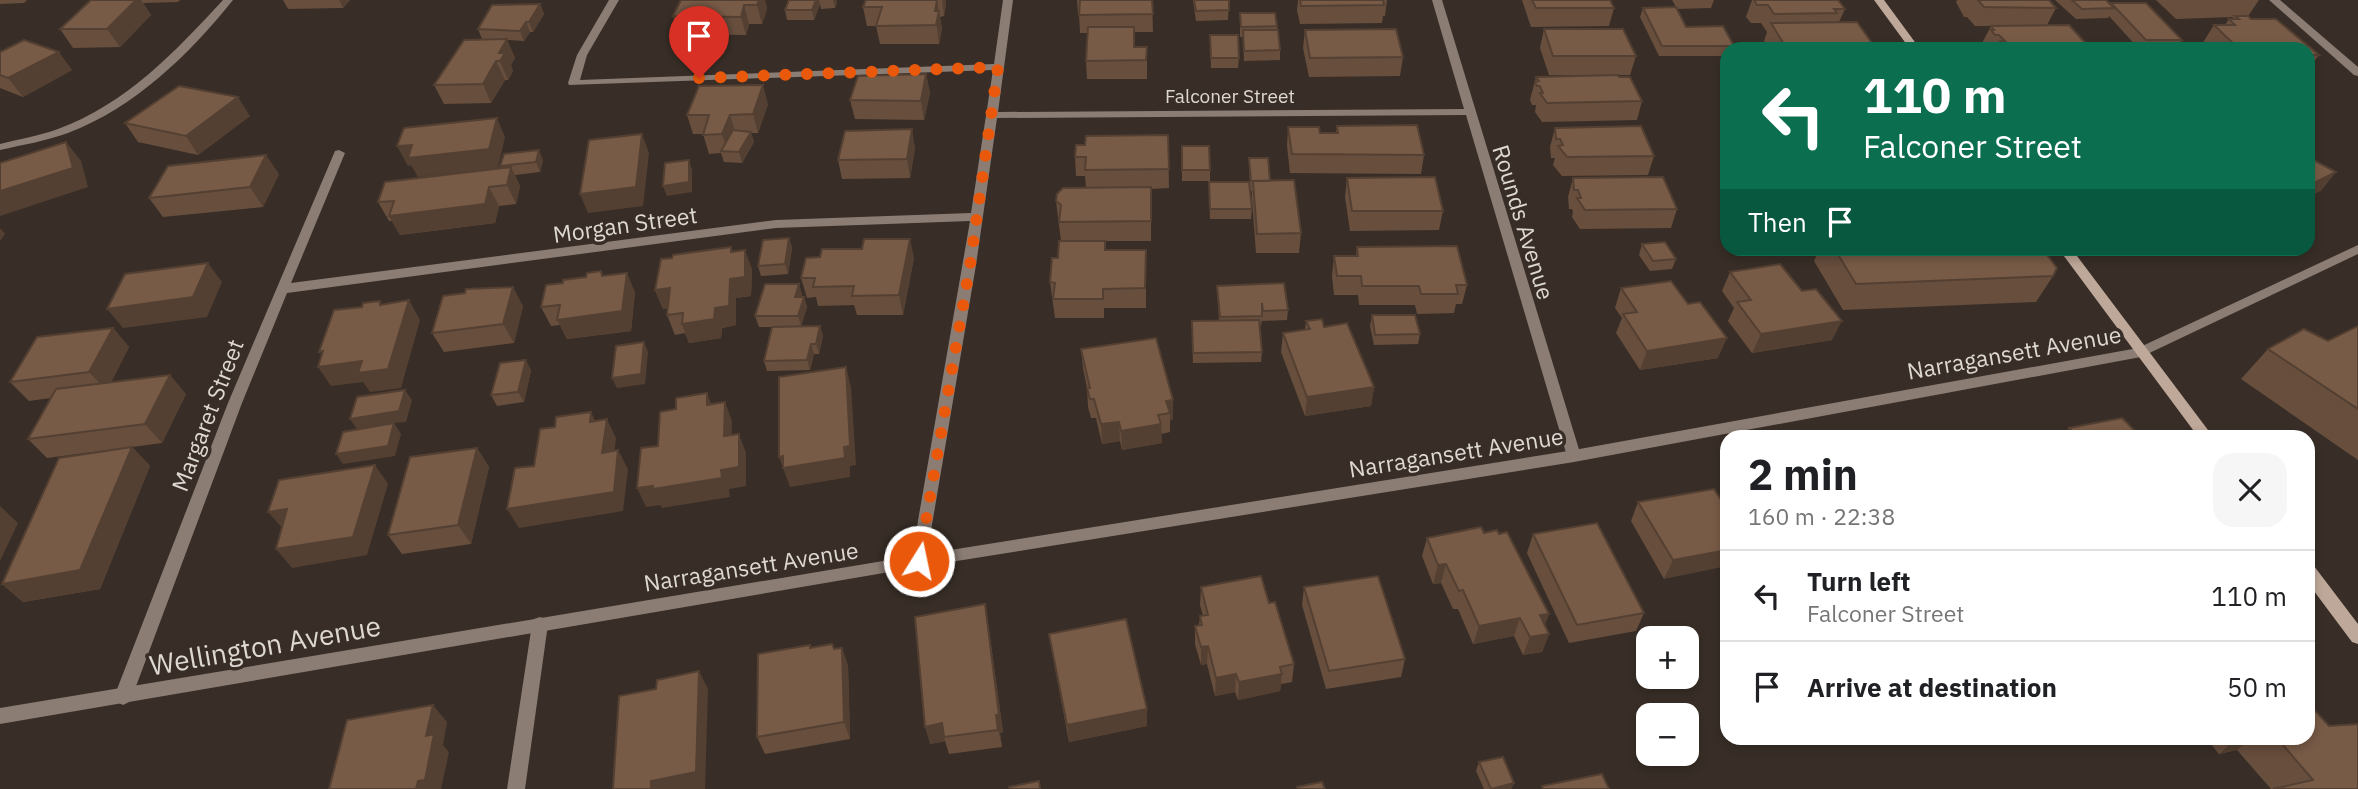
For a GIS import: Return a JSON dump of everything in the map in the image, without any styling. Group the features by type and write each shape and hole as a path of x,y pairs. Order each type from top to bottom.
{"main road":[{"path":"1878,0 1910,42"},
{"path":"2070,256 2201,430"},
{"path":"2315,580 2358,637"}],"street":[{"path":"0,147 66,130 117,105 173,62 228,0"},
{"path":"614,0 582,55 573,83 998,67"},
{"path":"919,561 970,265 1008,0"},
{"name":"Rounds Avenue","path":"1437,0 1574,456"},
{"path":"2274,0 2358,73"},
{"name":"Falconer Street","path":"992,115 1469,112"},
{"name":"Margaret Street","path":"123,697 235,404 339,153"},
{"name":"Morgan Street","path":"282,289 776,224 975,217"},
{"name":"Narragansett Avenue","path":"540,624 1574,456 2141,352 2358,248"},
{"path":"516,789 540,624"},
{"name":"Wellington Avenue","path":"0,716 540,624"}],"building":[{"path":"91,0 136,0 107,29 60,29"},
{"path":"681,0 759,0 757,5 744,5 741,17 673,16"},
{"path":"789,0 816,0 812,10 785,10"},
{"path":"866,0 937,0 935,11 939,11 936,25 876,26 882,7 863,7"},
{"path":"1080,0 1152,0 1153,14 1079,15"},
{"path":"1194,0 1229,0 1229,10 1196,11"},
{"path":"1300,0 1383,0 1384,5 1301,6"},
{"path":"1532,0 1610,0 1614,8 1536,8"},
{"path":"1754,0 1838,0 1845,9 1834,9 1837,13 1774,14 1768,5 1757,5"},
{"path":"1978,0 2049,0 2056,8 1984,7"},
{"path":"2072,0 2106,0 2114,8 2082,9"},
{"path":"2111,3 2146,3 2182,40 2146,40"},
{"path":"540,4 520,31 478,29 492,5"},
{"path":"1676,7 1686,27 1723,26 1732,42 1720,42 1720,46 1662,46 1643,8"},
{"path":"1240,13 1275,13 1277,26 1241,27"},
{"path":"2235,16 2276,19 2303,42 2232,42 2214,25 2235,25 2229,19 2239,19"},
{"path":"1857,22 1871,42 1783,42 1771,23"},
{"path":"2069,25 2085,42 2002,42 2005,41 1995,35 1991,26"},
{"path":"1088,27 1134,27 1134,47 1147,47 1146,60 1086,61"},
{"path":"1396,29 1403,57 1310,58 1305,30"},
{"path":"1544,29 1623,29 1636,56 1553,56"},
{"path":"1243,30 1278,30 1280,50 1244,51"},
{"path":"1210,35 1238,35 1239,58 1211,58"},
{"path":"507,39 499,53 505,53 500,61 496,61 483,84 434,85 464,40"},
{"path":"24,40 59,52 8,78 0,75 0,52"},
{"path":"926,74 921,101 850,100 858,76"},
{"path":"1536,77 1630,77 1642,101 1547,103 1540,93 1543,93 1540,86 1535,82 1539,81"},
{"path":"763,85 753,114 730,115 722,134 703,135 709,115 687,115 699,86"},
{"path":"179,86 238,97 186,136 125,123"},
{"path":"497,118 489,149 408,158 412,145 397,146 404,128"},
{"path":"1417,125 1424,155 1292,154 1288,127 1319,127 1320,133 1338,133 1337,126"},
{"path":"1641,126 1654,156 1567,157 1558,146 1563,145 1560,139 1556,139 1555,128"},
{"path":"912,129 907,159 838,160 845,131"},
{"path":"733,130 751,132 739,152 721,151"},
{"path":"642,134 636,187 580,194 589,140"},
{"path":"1168,135 1169,169 1085,170 1086,157 1075,157 1076,145 1085,145 1086,136"},
{"path":"66,142 73,168 0,191 0,163"},
{"path":"1182,146 1209,146 1210,170 1182,170"},
{"path":"539,150 536,162 500,166 504,154"},
{"path":"266,155 250,187 149,198 168,166"},
{"path":"1249,158 1268,158 1270,181 1251,181"},
{"path":"689,160 689,182 663,186 665,163"},
{"path":"2315,161 2336,172 2315,182"},
{"path":"511,167 507,185 489,187 485,204 389,216 394,201 378,202 385,182"},
{"path":"1435,177 1443,211 1352,211 1347,178"},
{"path":"1663,177 1677,209 1585,210 1577,198 1581,198 1578,190 1574,190 1573,178"},
{"path":"1294,180 1301,233 1257,234 1253,181"},
{"path":"1209,182 1249,182 1252,209 1210,209"},
{"path":"1151,187 1151,221 1059,222 1061,205 1056,201 1057,194 1063,188"},
{"path":"789,238 785,264 758,266 763,240"},
{"path":"864,239 910,239 899,295 852,296 854,286 813,287 815,278 801,278 806,258 820,257 822,249 862,249"},
{"path":"1059,241 1105,241 1105,250 1146,250 1145,288 1103,289 1103,299 1053,299 1055,283 1050,282 1052,258 1058,258"},
{"path":"1665,242 1676,259 1653,261 1642,244"},
{"path":"1457,246 1467,285 1456,285 1458,294 1421,294 1419,286 1362,286 1361,276 1337,276 1334,256 1358,256 1357,247"},
{"path":"731,247 731,252 745,250 745,277 730,279 729,306 715,308 714,319 682,324 683,313 667,315 670,288 655,290 661,259"},
{"path":"1839,256 2048,256 2057,268 2053,276 1856,284"},
{"path":"208,263 193,297 107,309 125,274"},
{"path":"1780,264 1802,291 1816,289 1842,321 1761,334 1737,302 1751,300 1730,272"},
{"path":"601,271 602,276 627,273 622,311 557,320 560,305 541,307 546,285 563,283 563,280 586,277 587,273"},
{"path":"1671,281 1688,304 1700,302 1727,338 1647,351 1623,314 1637,312 1621,288"},
{"path":"1284,283 1288,310 1263,311 1262,303 1262,316 1220,317 1217,286"},
{"path":"765,284 799,284 795,297 804,297 798,316 755,316"},
{"path":"513,287 503,324 432,333 443,296 465,293 466,289"},
{"path":"409,300 388,369 358,373 362,361 318,367 323,351 319,352 334,310 362,307 363,303 380,301 380,305"},
{"path":"1372,315 1415,315 1420,334 1375,335"},
{"path":"1322,319 1324,327 1347,323 1374,387 1307,397 1283,333 1310,329 1306,321"},
{"path":"1259,320 1262,352 1193,353 1192,321"},
{"path":"820,326 816,344 811,344 807,360 764,361 772,327"},
{"path":"2358,326 2358,409 2268,349 2304,329 2328,341"},
{"path":"113,328 89,372 10,382 37,337"},
{"path":"1156,338 1173,400 1166,401 1170,413 1158,415 1161,424 1121,431 1119,422 1101,424 1094,399 1090,399 1087,388 1090,388 1081,349"},
{"path":"644,342 641,374 612,378 616,346"},
{"path":"526,360 518,392 491,395 500,363"},
{"path":"846,367 850,446 844,447 845,458 783,468 783,456 779,457 779,377"},
{"path":"170,375 145,424 28,439 56,389"},
{"path":"405,390 399,411 350,419 357,397"},
{"path":"707,393 707,405 725,402 724,436 739,434 739,467 721,470 722,478 653,489 653,486 637,488 641,448 658,446 660,412 676,409 676,398"},
{"path":"591,412 590,422 607,419 602,453 618,450 614,492 507,509 515,468 534,466 540,429 555,427 556,417"},
{"path":"2122,418 2134,430 2071,430 2069,428"},
{"path":"394,423 388,446 336,454 343,432"},
{"path":"132,447 80,570 2,584 59,458"},
{"path":"477,448 458,525 388,535 410,457"},
{"path":"375,465 353,537 276,549 287,509 268,512 279,480"},
{"path":"1714,489 1720,498 1720,551 1673,560 1638,502"},
{"path":"1597,523 1644,613 1577,625 1533,534"},
{"path":"1481,527 1484,533 1497,530 1499,534 1507,532 1549,614 1540,615 1549,634 1530,637 1520,618 1479,626 1463,590 1459,591 1446,564 1438,565 1427,538"},
{"path":"1261,576 1269,603 1275,602 1294,664 1280,667 1282,674 1239,682 1236,674 1216,678 1208,646 1201,647 1195,626 1202,625 1200,616 1208,615 1201,587"},
{"path":"1378,576 1405,659 1329,671 1304,587"},
{"path":"985,604 999,715 996,715 998,730 944,737 942,723 925,727 915,617"},
{"path":"1126,619 1147,709 1067,725 1049,634"},
{"path":"832,644 834,649 842,648 844,722 757,737 758,654"},
{"path":"699,671 696,772 651,781 651,789 613,789 619,696 656,689 657,680"},
{"path":"433,705 426,736 434,734 425,780 418,781 416,789 329,789 347,720"},
{"path":"2315,711 2329,726 2358,724 2358,789 2273,789 2313,780 2283,745 2315,745"},
{"path":"1503,757 1514,783 1491,789 1479,762"},
{"path":"1602,774 1609,789 1543,789 1542,786"},
{"path":"1039,781 1040,789 1009,787"},
{"path":"1322,782 1325,789 1297,787"}],"route":[{"path":"699,78 998,67 970,265 919,561"}]}
